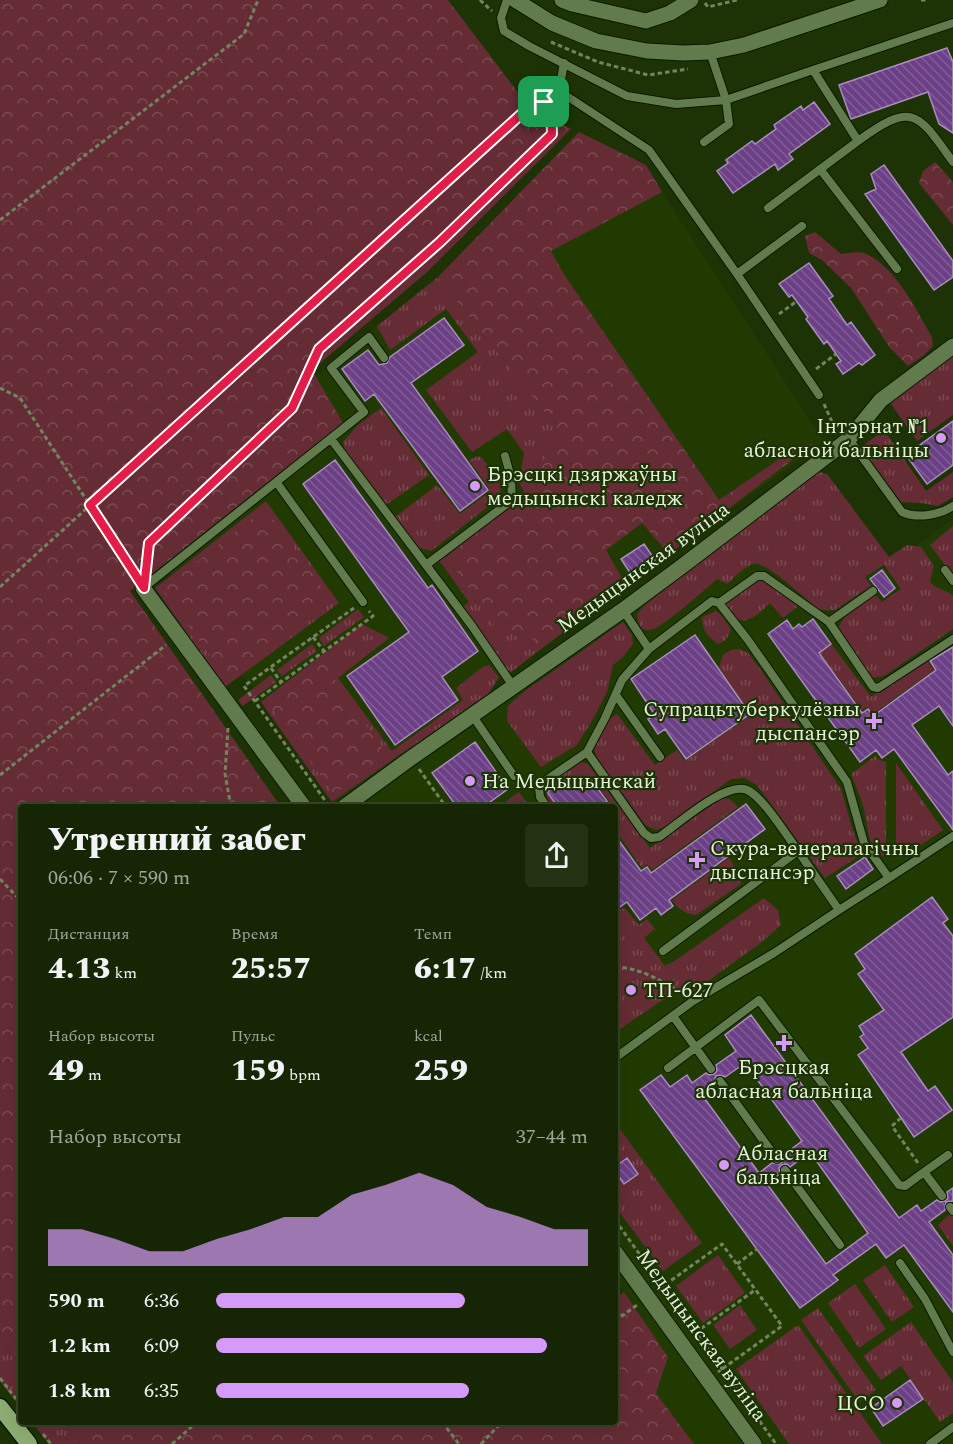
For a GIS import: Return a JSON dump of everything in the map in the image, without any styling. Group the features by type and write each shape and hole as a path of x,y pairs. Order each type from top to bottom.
{"highway":[{"path":"0,1407 28,1444"}],"street":[{"path":"515,0 552,23 596,41 647,51 683,53 710,52 744,45 880,0"},
{"path":"562,0 646,21 670,13 691,0"},
{"name":"Медыцынская вуліца","path":"348,804 471,715 623,610 845,442 881,400 953,346"},
{"path":"144,588 302,804"},
{"name":"Медыцынская вуліца","path":"618,1256 754,1444"}],"lane":[{"path":"507,0 501,18 504,31 627,96 676,104 726,100 953,23"},
{"path":"704,141 729,124 726,100 710,52"},
{"path":"564,63 560,92 649,150 819,395"},
{"path":"813,70 858,141"},
{"path":"768,208 872,130 899,117 915,117 929,129 953,162"},
{"path":"820,169 897,269"},
{"path":"737,274 801,226"},
{"path":"144,588 364,412 331,368 369,337 384,358"},
{"path":"331,439 513,686"},
{"path":"845,442 902,512 909,515 931,514 953,506"},
{"path":"426,566 512,500 512,478 505,456"},
{"path":"277,483 363,602"},
{"path":"945,570 953,581"},
{"path":"719,603 757,576 764,576 829,622 873,687 878,688 953,639"},
{"path":"829,622 873,591"},
{"path":"546,804 540,797 539,787 587,752 616,695 621,680 649,649 712,601 719,603 748,640 847,782 864,843 889,878"},
{"path":"623,610 649,649"},
{"path":"616,695 660,757"},
{"path":"471,715 514,776"},
{"path":"587,752 644,833 651,838 659,837 718,795 734,790 747,790 763,804 839,910"},
{"path":"618,1056 693,1001 774,953 953,836"},
{"path":"663,951 798,851"},
{"path":"668,1068 759,999 899,1185 905,1186 948,1155"},
{"path":"673,1016 711,1069"},
{"path":"720,1081 777,1160"},
{"path":"785,1170 840,1245"},
{"path":"924,1172 942,1196"},
{"path":"900,1263 925,1299 953,1352"},
{"path":"930,1444 953,1427"}],"path":[{"path":"0,220 244,34 258,0"},
{"path":"703,0 708,7 736,0"},
{"path":"551,57 552,43"},
{"path":"144,588 149,543 292,408 319,349 440,242 552,134 551,89"},
{"path":"0,587 529,107 551,99"},
{"path":"769,321 797,302"},
{"path":"806,376 836,354"},
{"path":"0,388 20,398 144,588"},
{"path":"819,395 845,442"},
{"path":"255,701 373,616 363,602 244,686 329,804"},
{"path":"0,775 178,636"},
{"path":"313,637 324,651"},
{"path":"271,668 281,682"},
{"path":"229,705 225,774 230,804"},
{"path":"411,758 444,804"},
{"path":"0,879 18,898"},
{"path":"618,967 656,977 693,1001"},
{"path":"901,1118 892,1126 924,1172"},
{"path":"618,1224 776,1444"},
{"path":"618,1319 722,1244 782,1326 707,1380"},
{"path":"737,1264 757,1249"},
{"path":"695,1333 755,1290"},
{"path":"0,1378 18,1402"},
{"path":"172,1444 194,1425"},
{"path":"444,1425 459,1444"},
{"path":"481,1444 499,1425"}],"shaded area":[{"name":"Брэсцкі дзяржаўны медыцынскі каледж","path":"569,171 662,192 824,442 626,585 335,804 170,573 135,530 377,326"},
{"name":"Брэсцкая абласная бальніца","path":"813,476 884,569 953,519 953,1444 694,1444 656,1393 668,1357 618,1284 618,804 362,804 627,617"}],"green space":[{"path":"0,0 448,0 529,107 571,129 427,272 312,370 343,423 130,591 279,804 18,804 18,1364 0,1341"},
{"path":"579,132 646,165 662,192 551,251 565,276 719,500 800,445 813,444 669,554 642,523 606,550 626,585 541,649 529,634 497,630 447,556 524,491 561,433 438,277"},
{"path":"935,162 953,182 953,225 919,183 923,171"},
{"path":"815,232 841,254 862,252 875,259 895,278 932,337 933,346 923,356 908,366 890,348 851,288 822,260 809,253 805,236"},
{"path":"438,277 562,433 524,491 519,483 524,453 507,429 472,452 426,390 478,352 446,309 390,350 377,326"},
{"path":"953,356 953,415 917,441 889,401"},
{"path":"381,408 429,475 386,505 345,452 343,442 358,425"},
{"path":"884,430 926,491 953,472 953,497 938,506 899,502 860,448"},
{"path":"478,456 499,481 499,498 431,551 417,547 395,517 437,485 460,514 489,492 489,488 469,460"},
{"path":"816,471 827,474 889,557 907,545 921,547 934,566 930,582 953,596 953,629 884,676 871,678 838,628 844,618 875,594 882,602 901,589 884,565 865,577 871,586 835,610 820,610 777,575 754,564 744,569 727,584 717,579 684,608 656,628 646,630 641,627 637,614 645,605"},
{"path":"266,501 339,603 225,687 155,588"},
{"path":"265,508 332,601 226,679 163,589"},
{"path":"953,526 953,576 930,545"},
{"path":"447,556 497,629 530,634 541,649 506,676 463,607 469,602 438,559"},
{"path":"760,578 798,606 783,618 770,603 757,615 744,621 735,618 726,606 727,596"},
{"path":"358,609 364,617 324,646 319,638"},
{"path":"716,611 731,630 726,640 718,644 706,633 702,622 702,617"},
{"path":"623,622 632,635 633,644 613,665 607,692 593,719 577,745 541,767 507,721 508,706 525,691"},
{"path":"362,624 389,638 338,678 392,751 463,700 456,688 483,667 489,665 499,677 489,693 332,802 261,702"},
{"path":"953,640 953,644 928,662 934,670 873,714 867,707 862,710 820,653 832,645 871,697"},
{"path":"312,644 317,651 282,676 277,670"},
{"path":"740,649 748,653 763,673 841,789 862,854 825,878 757,785 744,778 731,779 668,826 656,830 645,825 597,758 593,746 601,724 617,714 655,765 677,750 685,761 751,715 719,667 723,655 731,650"},
{"path":"332,655 338,669 333,677 385,752 375,766 334,794 267,702"},
{"path":"271,675 276,682 243,706 238,700"},
{"path":"875,756 886,762 886,857 875,850 869,837 863,805 851,774"},
{"path":"582,762 588,764 618,804 606,804 609,801 590,776 580,783 577,779 571,784 566,778 547,792 553,781"},
{"path":"896,763 943,830 902,858 896,857"},
{"path":"519,792 528,804 502,804"},
{"path":"547,792 556,804 550,804"},
{"path":"722,798 730,799 738,807 652,870 647,864 642,868 618,834 618,805 650,848"},
{"path":"729,858 740,875 741,884 696,915 685,912 672,900"},
{"path":"764,898 778,910 781,925 762,942 694,991 675,992 618,1030 618,910 625,908 639,925 647,919 655,929 644,938 665,966"},
{"path":"618,1126 702,1243 663,1271 618,1210"},
{"path":"951,1213 953,1216 953,1246 938,1225"},
{"path":"718,1255 745,1293 703,1323 676,1286"},
{"path":"885,1265 914,1307 892,1322 863,1280"},
{"path":"855,1284 886,1329 859,1348 828,1303"},
{"path":"624,1292 668,1357 656,1393 694,1444 80,1444 65,1425 618,1425 618,1297"},
{"path":"740,1305 757,1330 730,1349 713,1325"},
{"path":"818,1308 876,1390 859,1402 801,1320"},
{"path":"911,1322 953,1382 953,1413 940,1422 901,1366 881,1380 863,1356"},
{"path":"798,1325 882,1444 789,1444 736,1369"},
{"path":"0,1341 18,1364 18,1404 0,1381"},
{"path":"34,1425 65,1425 80,1444 49,1444"}],"building":[{"path":"947,48 953,62 953,133 939,124 928,92 851,119 839,85"},
{"path":"814,102 830,124 789,154 793,159 778,170 775,164 733,193 717,171 728,163 726,160 752,141 755,144 776,129 774,125 801,106 803,110"},
{"path":"884,165 953,261 953,277 934,290 865,194 876,189 871,174"},
{"path":"809,263 833,296 829,299 847,325 851,322 875,355 862,365 859,363 843,374 836,364 841,361 827,341 824,344 792,295 789,297 779,284"},
{"path":"444,318 464,345 411,383 488,490 460,511 374,394 365,401 342,369 368,350 379,365 387,363 390,357"},
{"name":"Інтэрнат №1 абласной бальніцы","path":"953,421 953,465 927,484 906,455"},
{"path":"335,460 428,588 432,585 478,651 442,677 458,700 395,745 347,676 409,632 303,484"},
{"path":"644,544 655,560 632,576 621,559"},
{"path":"882,570 895,588 884,597 870,579"},
{"name":"Супрацьтуберкулёзны дыспансэр","path":"813,619 831,644 819,653 862,713 868,709 873,716 936,670 930,661 953,647 953,726 939,706 912,725 948,775 953,771 953,830 894,749 882,758 876,750 860,762 768,634 787,620 793,629 799,624 802,627"},
{"path":"695,635 750,714 686,759 665,729 658,734 648,719 655,715 631,679"},
{"name":"На Медыцынскай","path":"475,742 508,789 487,804 455,804 432,773"},
{"path":"590,778 607,801 603,804 556,804 547,792 565,780 570,787 577,782 580,785"},
{"name":"Скура-венералагічны дыспансэр","path":"746,804 765,829 669,900 673,906 661,915 656,908 640,920 627,902 620,907 618,904 618,839 641,871 647,867 651,873"},
{"path":"865,857 873,869 846,889 837,876"},
{"path":"932,897 948,919 943,923 953,936 953,1017 901,1052 928,1091 935,1086 952,1110 914,1137 858,1055 868,1048 860,1037 864,1034 859,1026 884,1010 858,974 865,969 855,954"},
{"name":"Абласная бальніца","path":"751,1015 899,1218 917,1205 921,1211 937,1200 945,1201 948,1198 947,1192 953,1188 953,1201 946,1202 945,1210 929,1222 953,1255 953,1312 904,1245 886,1258 876,1244 833,1275 838,1280 800,1308 640,1090 661,1075 670,1087 687,1075 692,1083 706,1073 714,1074 717,1071 716,1065 736,1051 725,1035","holes":["745,1063 802,1141 782,1156 783,1161 780,1164 772,1163 759,1173 702,1095 715,1085 716,1076 725,1077","810,1152 868,1233 826,1264 767,1184 780,1174 779,1168 782,1165 787,1164 790,1167"]},
{"path":"627,1158 638,1174 624,1184 618,1175 618,1165"},
{"name":"ЦСО","path":"910,1380 923,1399 883,1426 871,1408"}],"place":[{"name":"Інтэрнат №1 абласной бальніцы","path":"941,438"},
{"name":"Брэсцкі дзяржаўны медыцынскі каледж","path":"475,486"},
{"name":"Супрацьтуберкулёзны дыспансэр","path":"874,721"},
{"name":"На Медыцынскай","path":"470,781"},
{"name":"Скура-венералагічны дыспансэр","path":"697,860"},
{"name":"ТП-627","path":"631,990"},
{"name":"Брэсцкая абласная бальніца","path":"784,1043"},
{"name":"Абласная бальніца","path":"724,1165"},
{"name":"ЦСО","path":"897,1403"}],"route":[{"path":"551,99 552,134 440,242 319,349 292,408 149,543 144,588 90,505 529,107 544,102 551,99"}]}
